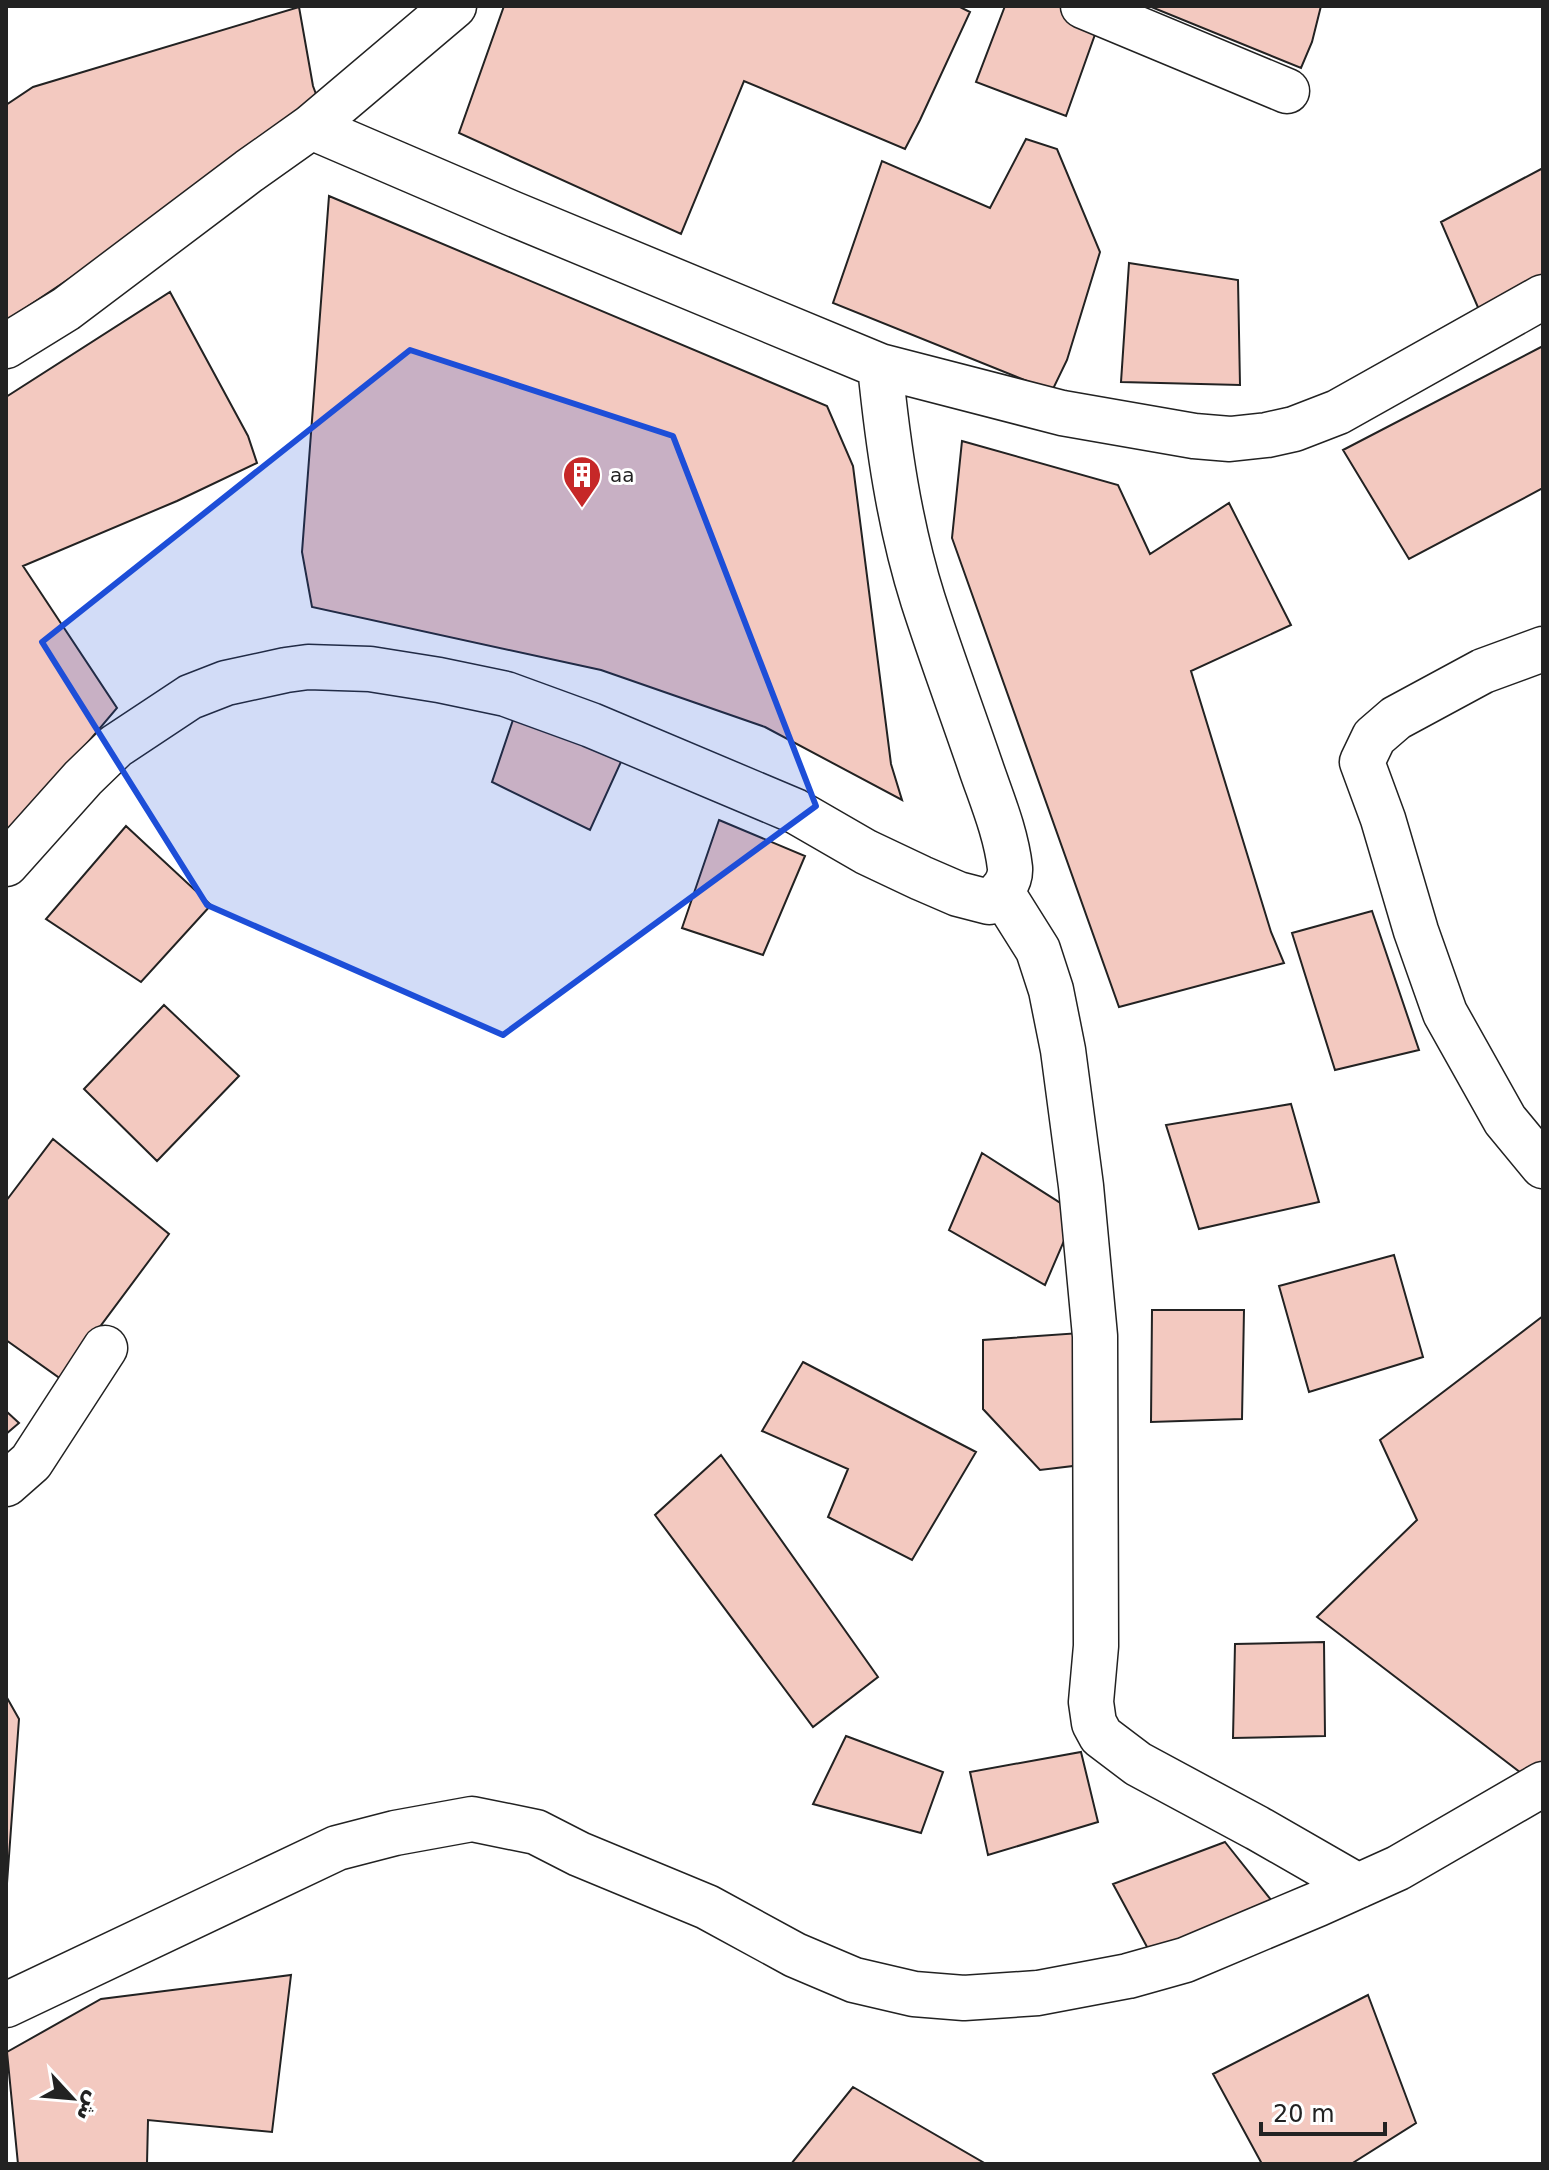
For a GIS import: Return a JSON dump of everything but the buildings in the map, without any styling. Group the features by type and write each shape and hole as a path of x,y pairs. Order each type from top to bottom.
{"street":[{"path":"6,346 66,309 311,127 454,6"},
{"path":"1083,6 1287,91"},
{"path":"311,127 880,366 1062,413 1194,436 1230,439 1267,435 1294,429 1338,412 1543,297"},
{"path":"6,864 116,746 190,697 226,683 286,670 308,667 370,669 439,680 520,699 656,751 795,811 866,852 958,894 989,902 1009,880 1002,828 922,597 901,517 880,366"},
{"path":"1543,649 1483,671 1396,718 1374,737 1362,762 1445,1013 1505,1120 1543,1166"},
{"path":"1001,891 1038,950 1051,990 1063,1050 1081,1186 1095,1336 1096,1646 1091,1702 1094,1723 1101,1736 1138,1764 1358,1886"},
{"path":"6,1484 31,1462 105,1348"},
{"path":"6,2005 337,1848 395,1833 472,1819 536,1832 579,1854 707,1907 795,1955 854,1980 914,1994 964,1998 1038,1993 1128,1976 1185,1960 1398,1868 1543,1784"}],"highlighted area":[{"path":"410,350 673,436 816,806 503,1035 207,905 42,642"}],"place":[{"name":"aa","path":"582,509"}]}
